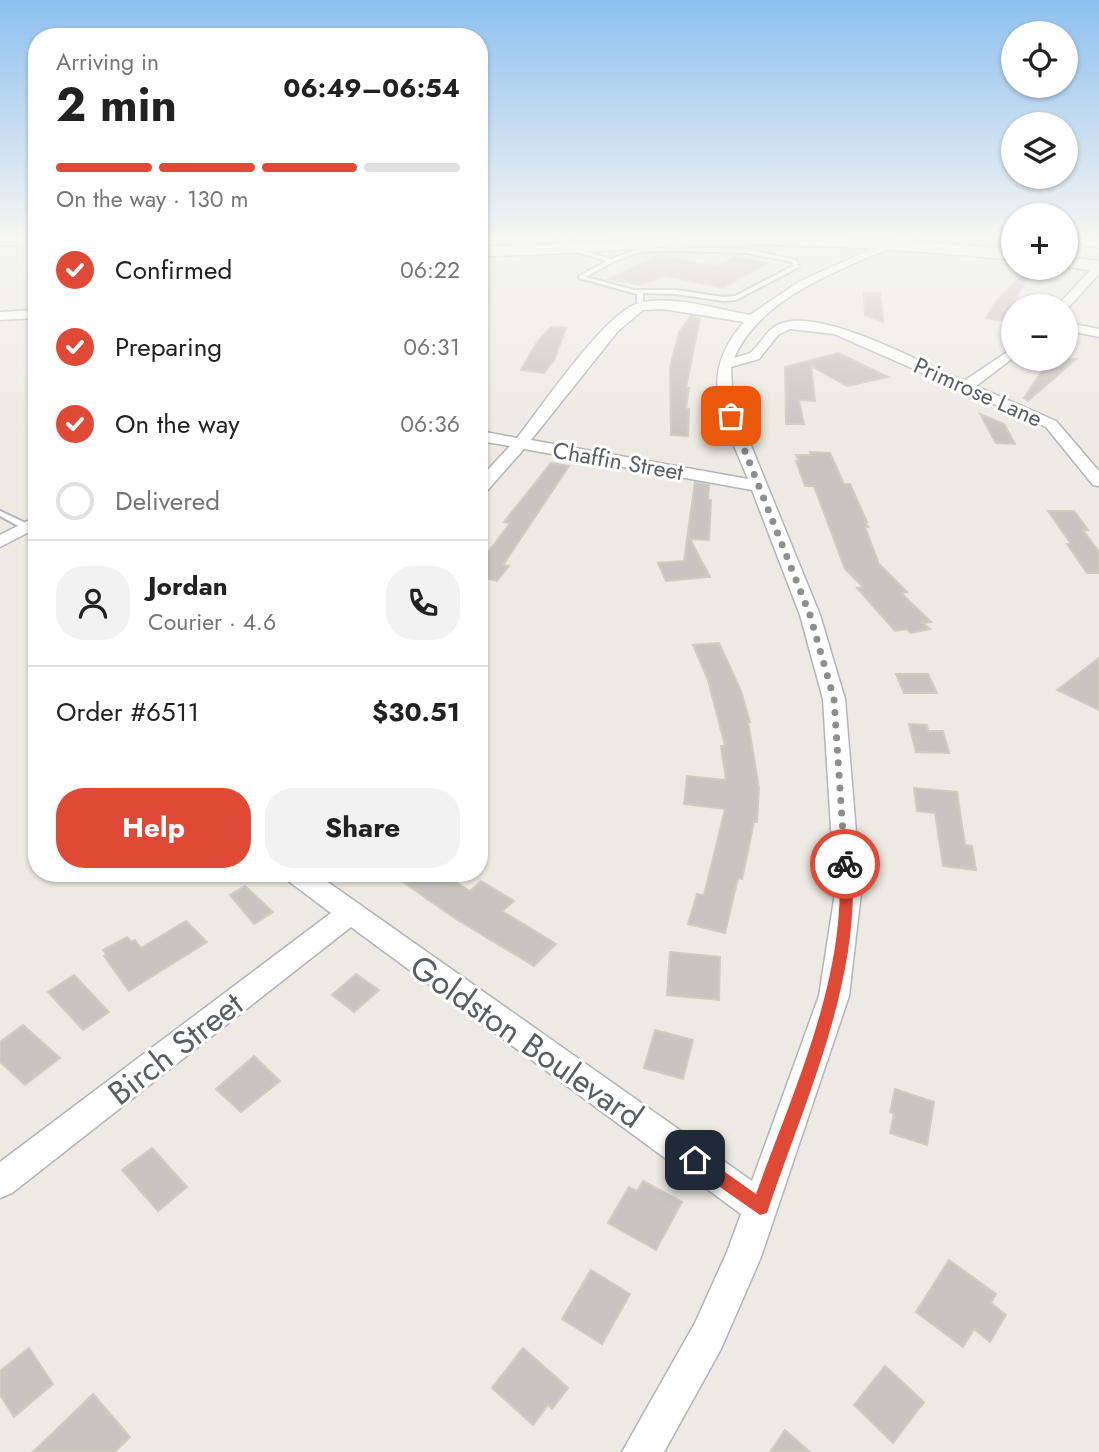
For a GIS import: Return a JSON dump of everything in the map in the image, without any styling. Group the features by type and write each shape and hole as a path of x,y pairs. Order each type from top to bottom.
{"street":[{"path":"642,1452 708,1336 743,1257 834,996 848,893 834,699 810,615 757,486 725,394 724,365 734,340 751,319 778,302"},
{"path":"488,479 521,443 587,358 636,308 669,307 751,319"},
{"name":"Primrose Lane","path":"805,311 838,331 1051,424 1096,474"},
{"path":"0,316 28,314"},
{"name":"Primrose Lane","path":"724,365 754,356 773,332 788,325 838,331"},
{"path":"1078,329 1099,333"},
{"path":"967,386 1001,361"},
{"name":"Chaffin Street","path":"488,437 757,486"},
{"path":"0,542 28,528"},
{"name":"Goldston Boulevard","path":"308,882 760,1207"},
{"name":"Birch Street","path":"0,1182 349,914"}],"lane":[{"path":"640,302 643,306"},
{"path":"0,513 28,524"}],"building":[{"path":"864,302 881,302 883,322 865,315"},
{"path":"996,302 1001,302 1001,320 986,318"},
{"path":"691,316 700,318 686,388 689,388 686,408 689,409 688,436 671,435 670,367 679,332"},
{"path":"551,327 566,328 554,360 544,373 521,370 537,342"},
{"path":"838,353 888,377 847,386 811,366 815,401 799,400 804,424 786,424 785,367"},
{"path":"1042,371 1062,371 1028,401 1024,398"},
{"path":"980,414 1004,424 1015,444 996,443"},
{"path":"810,452 830,453 844,484 850,484 867,522 868,527 865,527 879,564 907,592 901,593 931,622 923,623 930,629 911,633 907,629 895,631 857,588 863,587 845,569 814,486 805,486 796,461 799,461 796,455 811,455"},
{"path":"551,463 569,466 503,565 509,566 497,581 488,579 488,552 510,523 504,522"},
{"path":"695,482 709,485 709,540 690,539 710,577 666,581 658,563 684,561"},
{"path":"1048,511 1074,511 1088,530 1083,530 1099,552 1099,573 1087,573"},
{"path":"719,643 741,691 750,722 759,788 757,822 754,822 742,879 738,878 725,933 688,924 697,894 704,895 725,809 684,804 687,776 726,780 721,746 725,746 708,680 693,645"},
{"path":"1099,658 1099,710 1057,690"},
{"path":"896,674 928,674 937,693 904,693"},
{"path":"909,724 927,725 928,731 943,731 949,753 916,752"},
{"path":"914,788 957,792 965,845 972,846 976,870 943,866 935,813 917,811"},
{"path":"403,882 456,882 470,891 483,882 514,901 502,911 556,944 534,966 456,919"},
{"path":"245,886 273,912 254,924 230,895"},
{"path":"186,921 207,942 129,991 104,956 107,955 103,950 127,937 131,942 135,940 141,948"},
{"path":"670,952 720,957 719,1000 667,995"},
{"path":"356,974 379,990 354,1012 332,995"},
{"path":"74,975 109,1012 83,1030 48,992"},
{"path":"23,1025 60,1058 25,1085 0,1062 0,1042"},
{"path":"655,1030 693,1040 683,1079 644,1068"},
{"path":"254,1056 280,1081 241,1112 216,1089"},
{"path":"895,1089 934,1102 927,1145 890,1133 894,1114 890,1112"},
{"path":"152,1148 187,1187 158,1211 122,1170"},
{"path":"643,1181 682,1202 656,1250 608,1223 629,1187 637,1191"},
{"path":"949,1260 996,1294 991,1303 1006,1315 990,1342 974,1329 963,1347 916,1312"},
{"path":"591,1270 630,1294 602,1344 562,1319"},
{"path":"29,1348 53,1384 14,1417 0,1395 0,1371"},
{"path":"523,1348 568,1388 552,1409 548,1405 533,1425 492,1388"},
{"path":"885,1366 924,1402 893,1443 854,1405"},
{"path":"93,1394 130,1437 115,1452 33,1452"},
{"path":"785,1430 810,1452 770,1452"}],"way so far":[{"path":"731,416 810,615 834,699 845,864"}],"route":[{"path":"695,1160 760,1207 834,996 848,893 845,864"}]}
